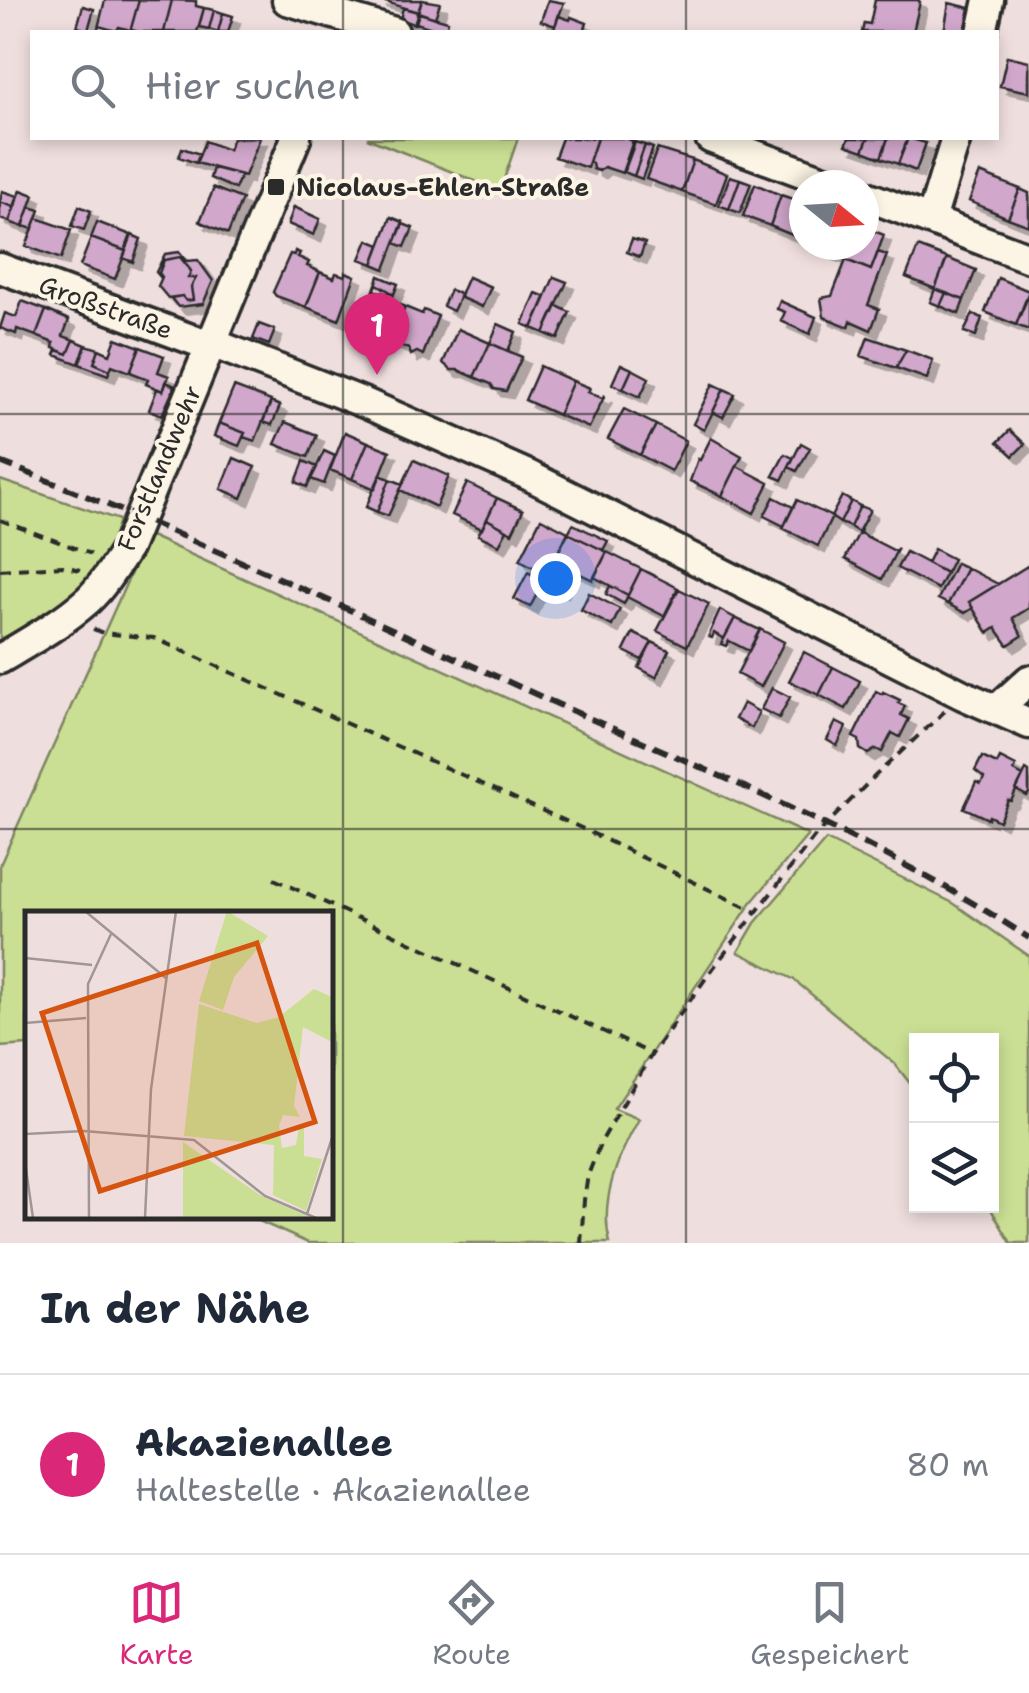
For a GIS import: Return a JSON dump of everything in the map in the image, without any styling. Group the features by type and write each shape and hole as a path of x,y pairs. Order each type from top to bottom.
{"street":[{"path":"287,0 387,30"},
{"path":"982,30 989,0"},
{"path":"212,343 295,140"},
{"path":"715,140 797,170"},
{"path":"930,220 955,140"},
{"path":"879,201 1029,258"},
{"name":"Großstraße","path":"0,268 199,342 212,343 367,404 528,475 1029,724"},
{"name":"Forstlandwehr","path":"0,659 87,600 107,568 127,548 212,343"},
{"path":"997,710 1029,680"}],"path":[{"path":"0,520 107,568"},
{"path":"0,570 107,568"},
{"path":"66,617 103,634 154,638 580,827 756,912"},
{"path":"581,1243 588,1175 609,1128 652,1054 816,835 964,695"},
{"path":"274,879 652,1054"}],"green space":[{"path":"372,140 517,140 500,191"},
{"path":"0,480 119,520 105,563 80,590 0,651"},
{"path":"148,535 808,835 751,903 614,1109 639,1119 612,1179 607,1211 610,1243 308,1243 252,1218 332,1218 332,911 25,911 25,1045 0,1047 0,865"},
{"path":"826,840 953,903 1029,956 1029,1243 1011,1243 993,1213 999,1213 999,1033 909,1033 909,1082 895,1064 793,979 738,952 755,923"}],"building":[{"path":"105,0 139,0 131,30 99,26 98,30"},
{"path":"139,0 172,0 164,30 131,30"},
{"path":"172,0 196,1 196,6 204,8 198,30 164,30"},
{"path":"379,0 422,0 418,12"},
{"path":"422,0 440,3 435,18 418,12"},
{"path":"548,0 564,3 555,26 541,21"},
{"path":"875,0 920,2 913,30 862,30 864,23 870,24"},
{"path":"949,3 970,8 965,30 944,30"},
{"path":"83,6 94,9 88,30 77,27"},
{"path":"204,8 214,10 209,29 199,27"},
{"path":"403,8 418,12 414,24 400,19"},
{"path":"214,10 223,13 219,30 209,29"},
{"path":"223,13 233,16 229,30 219,30"},
{"path":"419,13 448,21 446,30 416,23"},
{"path":"559,14 587,23 585,30 554,30"},
{"path":"1007,56 1029,61 1029,92 1000,86"},
{"path":"232,140 259,140 245,176 196,163 205,141 228,150"},
{"path":"561,140 596,140 587,168 555,157"},
{"path":"596,140 633,141 622,173 604,167 599,171 593,169 589,162"},
{"path":"848,140 867,140 863,151 846,145"},
{"path":"867,140 887,140 881,158 863,151"},
{"path":"887,140 907,140 898,164 881,158"},
{"path":"907,140 926,143 916,171 898,164"},
{"path":"635,142 645,145 634,176 624,172"},
{"path":"645,145 653,148 642,179 634,176"},
{"path":"182,148 200,154 196,163 179,157"},
{"path":"657,149 693,160 682,192 646,179"},
{"path":"693,160 727,174 716,204 682,192"},
{"path":"213,168 241,175 235,189 210,178"},
{"path":"980,173 1020,189 1008,218 969,201"},
{"path":"730,176 740,179 729,209 719,205"},
{"path":"740,179 751,183 740,213 729,209"},
{"path":"755,184 781,195 770,226 743,216"},
{"path":"212,187 242,199 228,234 198,221"},
{"path":"1020,189 1029,193 1029,226 1008,218"},
{"path":"21,190 34,195 23,227 9,222"},
{"path":"2,191 18,196 14,207 0,202"},
{"path":"781,195 789,198 789,234 770,226"},
{"path":"0,202 14,207 10,222 0,218"},
{"path":"79,206 91,211 84,230 72,226"},
{"path":"30,207 40,210 33,229 23,226"},
{"path":"294,207 320,219 314,235 288,224"},
{"path":"391,217 403,222 385,269 373,264"},
{"path":"37,218 71,230 61,259 26,246"},
{"path":"97,222 131,235 125,251 91,238"},
{"path":"403,224 413,228 405,247 395,243"},
{"path":"132,235 141,239 133,262 123,258"},
{"path":"91,238 126,251 115,279 80,266"},
{"path":"632,239 645,243 640,257 627,252"},
{"path":"368,240 380,245 373,264 360,259"},
{"path":"918,247 947,258 935,289 906,277"},
{"path":"295,251 309,262 307,266 320,272 306,307 273,292"},
{"path":"179,252 186,261 198,260 213,281 203,304 178,307 171,298 193,300 191,287 196,278 188,278 191,271 180,257 164,260 161,278 156,272 165,254"},
{"path":"879,252 887,255 868,305 879,309 871,330 851,321 849,327 824,317 821,298 832,296 846,260 871,270 875,260 879,260"},
{"path":"180,257 191,271 188,278 196,278 191,287 193,300 186,301 182,296 168,298 158,286 164,260"},
{"path":"947,258 976,270 964,300 935,289"},
{"path":"845,260 875,260 871,270"},
{"path":"320,272 334,278 336,273 345,276 346,272 355,276 339,320 306,307"},
{"path":"379,276 398,284 394,294 377,284 373,293"},
{"path":"468,277 491,287 482,307 459,297"},
{"path":"554,277 567,282 544,333 532,328"},
{"path":"998,278 1029,291 1016,325 985,312"},
{"path":"935,289 946,293 940,306 930,302"},
{"path":"375,290 394,294 391,301 405,307 391,342 373,334 367,336 359,328"},
{"path":"450,290 461,294 453,311 443,306"},
{"path":"536,293 546,297 532,328 523,324"},
{"path":"946,293 964,300 959,314 940,306"},
{"path":"1029,294 1029,330 1016,325"},
{"path":"22,301 46,310 36,336 0,328 5,313 16,317"},
{"path":"780,301 816,317 810,334 781,321 785,312 777,309"},
{"path":"557,306 570,312 558,339 544,333"},
{"path":"405,307 438,316 423,355 411,355 409,349 391,342"},
{"path":"46,310 69,320 63,336 74,340 68,354 36,336"},
{"path":"973,314 982,318 976,336 964,332"},
{"path":"259,324 275,330 269,345 253,339"},
{"path":"498,324 516,332 508,351 490,343"},
{"path":"458,329 490,343 474,377 451,370 443,363"},
{"path":"868,337 906,350 896,368 861,356"},
{"path":"116,338 140,347 130,372 94,363 99,349 110,354"},
{"path":"74,340 86,345 79,364 55,355 57,350 68,354"},
{"path":"490,343 522,357 506,391 474,377"},
{"path":"86,345 99,349 94,363 110,370 108,375 79,364"},
{"path":"140,347 164,356 158,372 169,376 163,391 130,372"},
{"path":"906,350 933,360 927,379 896,368"},
{"path":"621,364 632,369 623,389 612,384"},
{"path":"540,366 573,381 558,415 525,400"},
{"path":"632,369 649,378 640,397 623,389"},
{"path":"573,381 590,388 588,392 602,398 605,395 589,428 558,415"},
{"path":"166,382 175,386 162,415 149,410 157,389 163,391"},
{"path":"713,384 724,389 704,430 693,424"},
{"path":"234,387 271,401 255,441 219,423"},
{"path":"724,389 735,394 723,417 713,412"},
{"path":"271,402 280,406 272,425 263,422"},
{"path":"624,409 656,425 640,455 608,439"},
{"path":"285,422 317,435 308,457 275,444"},
{"path":"219,423 245,433 239,446 214,436"},
{"path":"656,425 686,441 671,471 640,455"},
{"path":"1010,430 1025,444 1013,456 998,442"},
{"path":"345,432 368,442 352,479 330,470"},
{"path":"711,438 742,456 722,496 690,481"},
{"path":"368,442 390,451 375,489 352,479"},
{"path":"801,443 810,448 797,471 789,467"},
{"path":"324,451 335,456 324,484 311,479"},
{"path":"785,454 793,458 782,480 773,476"},
{"path":"234,458 255,467 242,498 221,489"},
{"path":"414,460 449,476 436,507 400,490"},
{"path":"304,461 317,467 307,487 296,482"},
{"path":"737,466 769,483 754,513 722,496"},
{"path":"380,475 390,479 377,512 366,507"},
{"path":"390,479 403,484 388,516 377,512"},
{"path":"467,483 497,498 482,529 452,515"},
{"path":"842,496 851,501 840,523 831,517"},
{"path":"774,497 793,507 784,526 764,516"},
{"path":"497,498 523,510 512,533 487,519"},
{"path":"797,500 832,517 818,546 783,528"},
{"path":"851,501 860,506 850,527 840,523"},
{"path":"860,506 870,510 858,532 850,527"},
{"path":"541,518 568,532 544,581 531,574 535,568 520,560"},
{"path":"487,519 507,530 499,545 478,535"},
{"path":"573,524 608,541 603,550 568,533"},
{"path":"861,529 860,533 895,551 898,548 882,579 845,559"},
{"path":"568,533 607,552 593,580 554,561"},
{"path":"934,549 953,559 946,573 927,563"},
{"path":"607,552 641,569 628,595 594,577"},
{"path":"906,552 946,573 938,589 897,568"},
{"path":"555,561 572,569 561,590 544,581"},
{"path":"956,563 967,568 948,604 938,599"},
{"path":"1029,565 1029,608 1013,618 1022,636 1008,645 996,628 988,633 969,602"},
{"path":"967,568 998,584 969,602 973,608 965,613 948,604"},
{"path":"641,569 678,588 664,616 627,597"},
{"path":"528,572 544,581 530,607 514,599"},
{"path":"610,586 628,595 624,604 606,594"},
{"path":"679,589 709,604 687,646 657,631"},
{"path":"589,593 620,609 612,626 581,610"},
{"path":"720,610 735,618 724,639 714,633 709,637"},
{"path":"735,618 760,630 749,651 729,641 726,646 721,644"},
{"path":"760,629 784,642 761,687 737,674"},
{"path":"633,633 652,642 642,660 624,651"},
{"path":"652,642 669,650 656,677 639,668"},
{"path":"804,652 833,667 819,695 789,681"},
{"path":"833,667 860,681 846,709 819,695"},
{"path":"772,688 790,697 779,718 761,709"},
{"path":"876,691 900,700 898,703 905,706 901,715 909,719 900,737 892,733 882,752 876,749 868,754 853,737"},
{"path":"743,703 759,712 752,728 735,719"},
{"path":"836,722 846,727 837,746 827,740"},
{"path":"982,757 997,764 1000,758 1016,766 1014,771 1023,776 999,821 964,808 976,782 981,784 984,778 975,771"},
{"path":"1026,770 1029,772 1027,796 1016,790"}],"railway":[{"path":"0,462 210,548 797,811 915,870 1029,938"}],"place":[{"name":"Nicolaus-Ehlen-Straße","path":"276,187"},
{"name":"Akazienallee","path":"377,375"}]}
